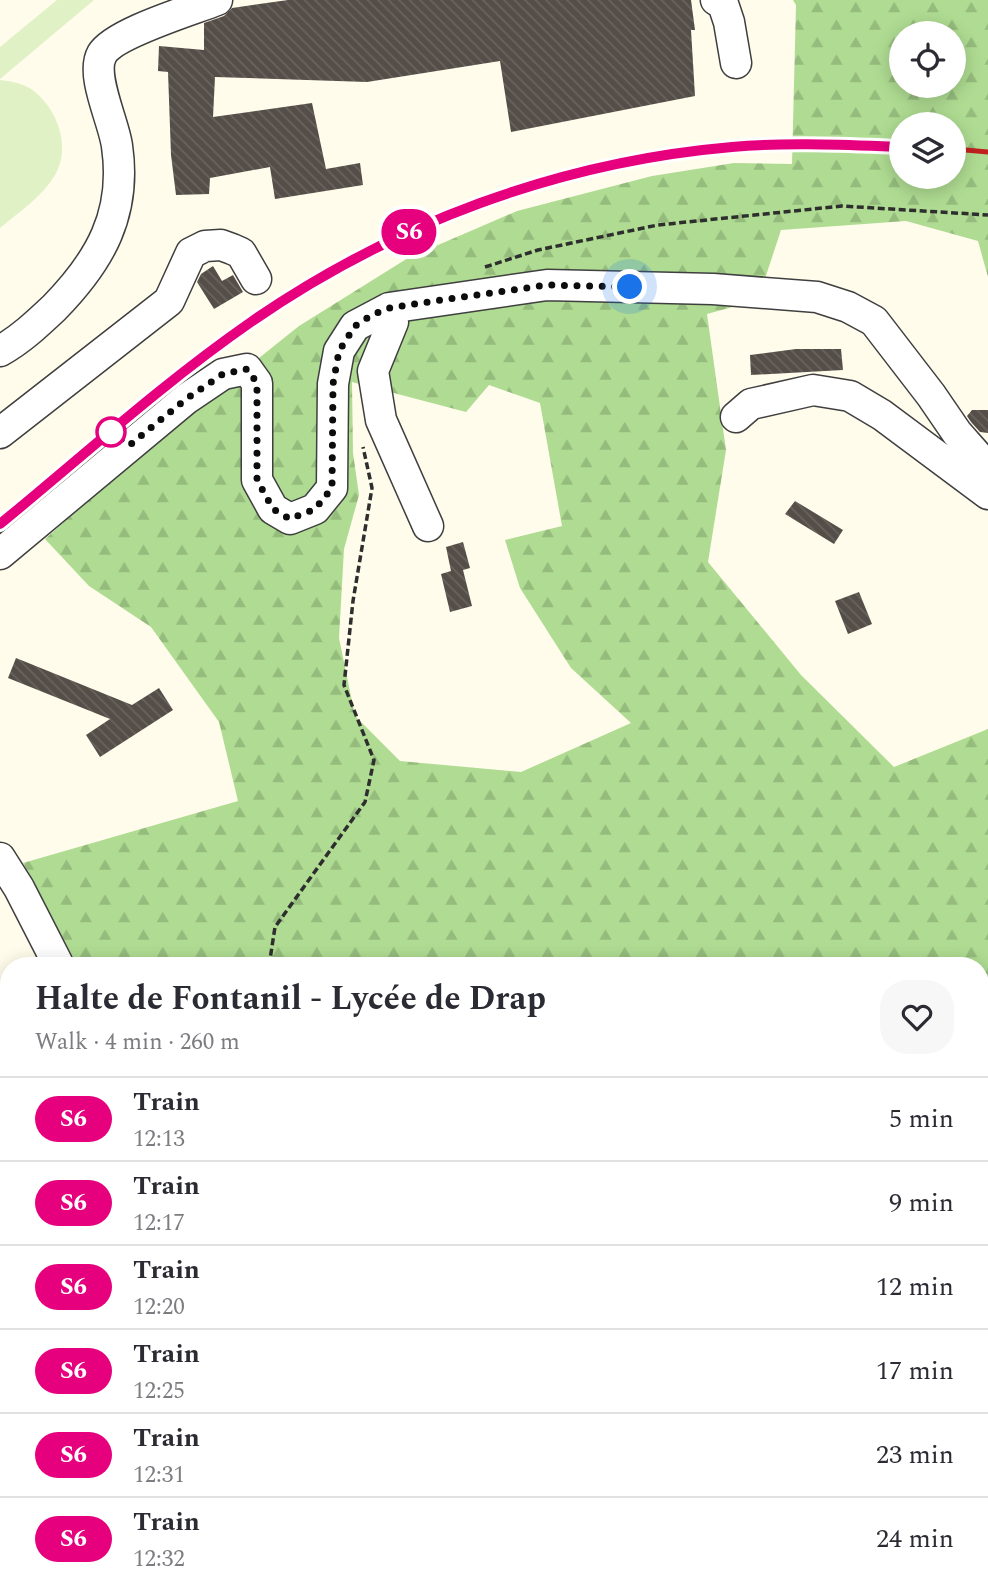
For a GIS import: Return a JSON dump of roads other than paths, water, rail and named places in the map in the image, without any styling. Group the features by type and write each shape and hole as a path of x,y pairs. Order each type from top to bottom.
{"street":[{"path":"0,351 35,327 76,285 102,247 115,214 119,181 117,146 98,69 101,55 109,44 130,34 217,0"},
{"path":"716,0 723,4 730,22 736,63"},
{"path":"0,433 169,301 191,253 205,246 232,249 241,253 256,279"},
{"path":"0,554 186,399 223,374 247,369 257,383 257,480 273,509 290,519 315,509 332,488 333,384 339,351 355,326 372,315 401,306 547,285 713,289 817,296 848,307 874,321 957,433 988,468"},
{"path":"401,306 373,371 381,420 428,526"},
{"path":"736,417 751,404 813,390 850,396 882,415 988,494"},
{"path":"0,858 19,888 54,957"}],"railway":[{"path":"0,524 218,345 306,287 362,255 420,228 480,203 541,183 668,155 774,145 889,147"},
{"path":"966,150 988,152"}],"train":[{"name":"S6","path":"0,524 131,415 250,323 343,264 429,223 513,191 639,159 733,147 889,147"}]}
